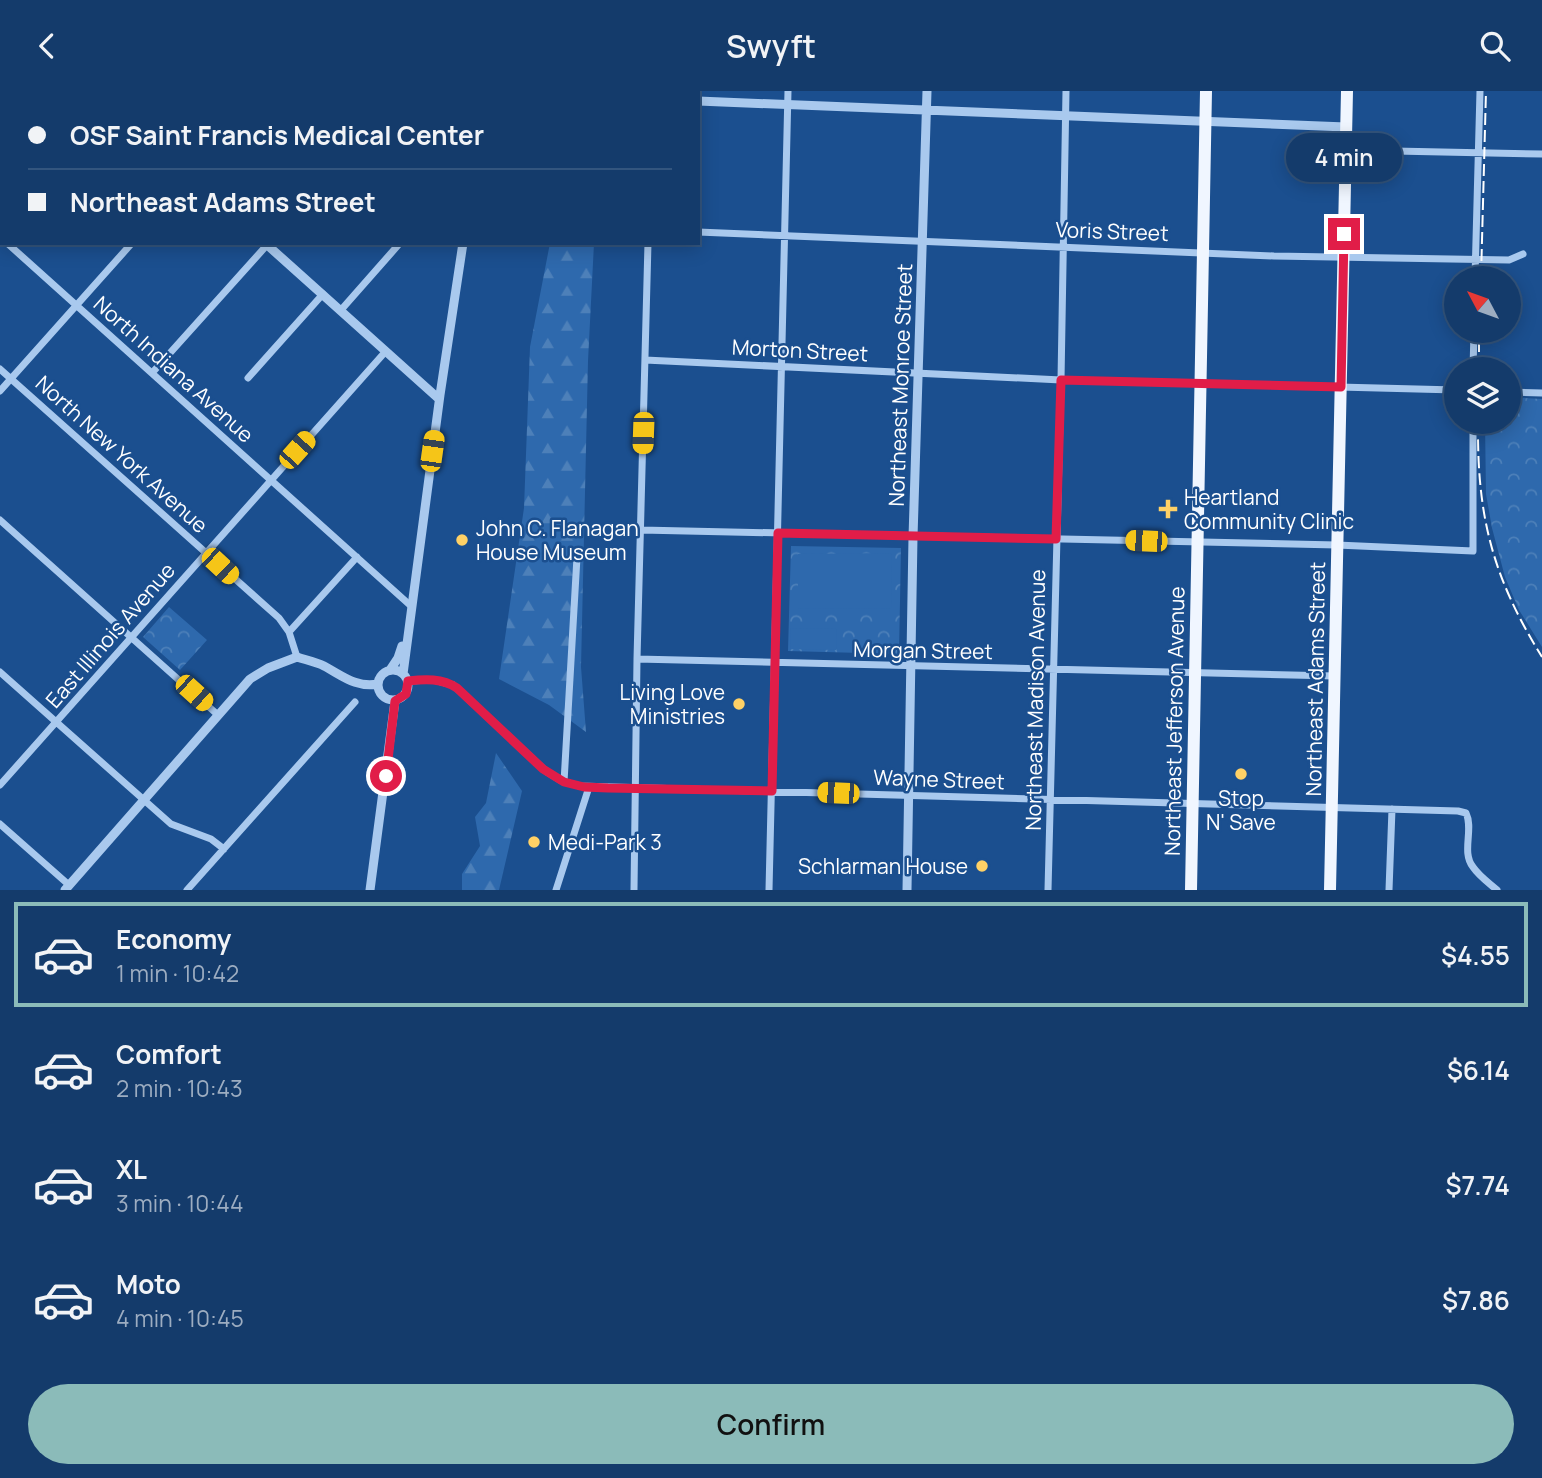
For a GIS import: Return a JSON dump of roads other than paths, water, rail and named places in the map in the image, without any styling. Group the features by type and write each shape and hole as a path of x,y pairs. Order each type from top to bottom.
{"main road":[{"name":"Northeast Jefferson Avenue","path":"1191,890 1206,91"},
{"name":"Northeast Adams Street","path":"1330,890 1347,91"}],"street":[{"path":"769,890 788,91"},
{"name":"Northeast Monroe Street","path":"906,890 913,537 927,91"},
{"name":"Northeast Madison Avenue","path":"1048,890 1066,91"},
{"path":"1475,266 1480,91"},
{"path":"700,101 1346,127"},
{"path":"1346,151 1542,154"},
{"name":"Voris Street","path":"700,232 1344,257 1509,260 1522,254"},
{"name":"North Indiana Avenue","path":"9,245 411,606"},
{"path":"0,391 130,245"},
{"path":"152,373 265,245"},
{"path":"267,245 439,399"},
{"path":"341,310 398,245"},
{"path":"408,628 398,658 390,670 382,675 378,684 382,697 395,701 406,694 408,628 463,245"},
{"path":"634,890 648,245"},
{"path":"248,378 323,294"},
{"name":"East Illinois Avenue","path":"0,785 386,351"},
{"name":"Morton Street","path":"645,360 1061,380 1444,390"},
{"path":"404,368 431,382 440,376 444,363"},
{"name":"North New York Avenue","path":"0,369 279,618 289,632 297,657"},
{"path":"1521,392 1542,393"},
{"path":"640,530 1337,545 1473,551 1473,434"},
{"path":"0,520 218,715"},
{"path":"289,632 357,557"},
{"path":"564,782 577,557"},
{"path":"0,824 67,888 250,679 268,668 297,657 324,666 352,682 366,686 378,684"},
{"name":"Morgan Street","path":"637,659 1335,676"},
{"path":"390,670 405,677"},
{"path":"0,672 175,827 211,839 224,849"},
{"name":"Wayne Street","path":"405,677 435,680 455,687 543,769 564,782 589,787 1458,811 1466,813 1469,820 1469,859 1472,867 1497,890"},
{"path":"370,890 395,701"},
{"path":"187,890 355,702"},
{"path":"556,890 589,787"},
{"path":"1389,890 1392,809"}],"railway":[{"path":"1481,266 1486,91"},
{"path":"1479,343 1479,357"},
{"path":"1478,434 1481,487 1491,544 1511,599 1542,657"}],"place":[{"name":"Heartland Community Clinic","path":"1168,509"},
{"name":"John C. Flanagan House Museum","path":"462,540"},
{"name":"Living Love Ministries","path":"739,704"},
{"name":"Stop N' Save","path":"1241,774"},
{"name":"Medi-Park 3","path":"534,842"},
{"name":"Schlarman House","path":"982,866"}]}
